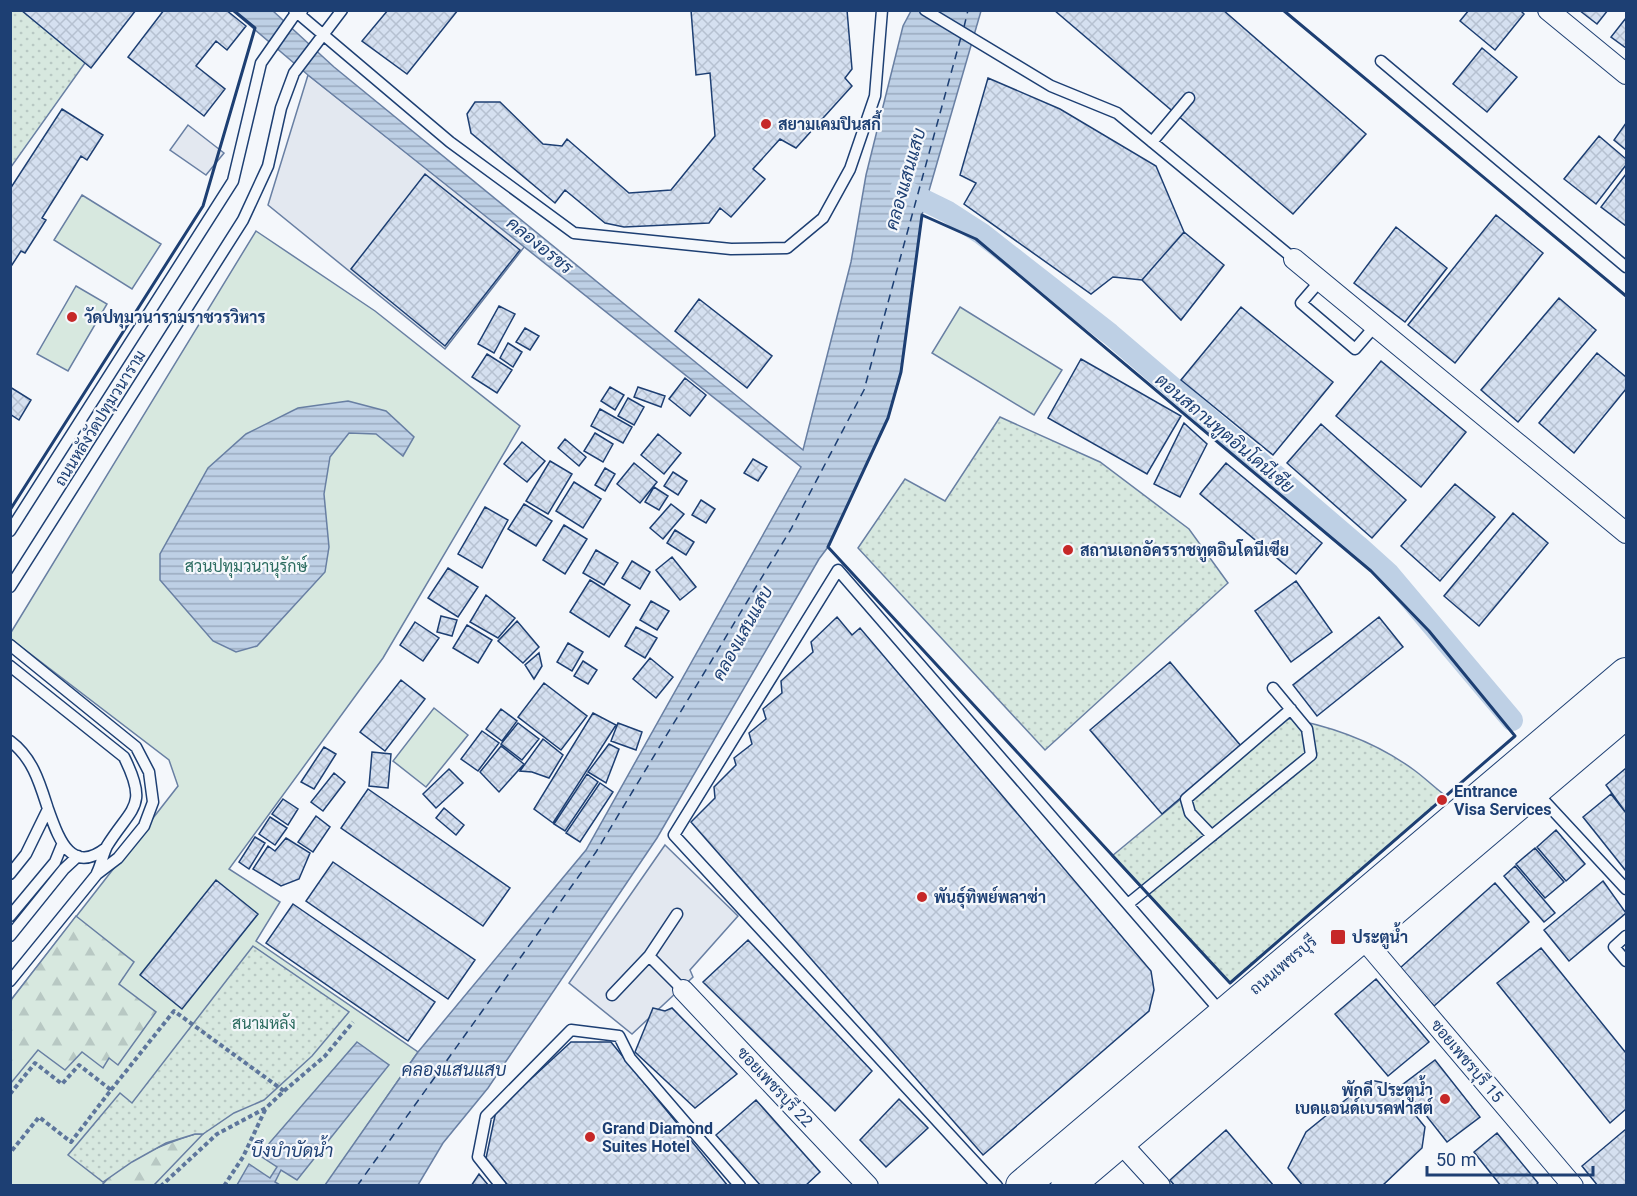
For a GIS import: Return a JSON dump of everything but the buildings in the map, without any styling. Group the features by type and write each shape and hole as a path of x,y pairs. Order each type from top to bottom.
{"main road":[{"name":"ถนนเพชรบุรี","path":"1022,1185 1626,674"},
{"name":"ถนนเพชรบุรี","path":"1066,1185 1626,712"}],"street":[{"path":"1548,10 1626,74"},
{"path":"1294,259 1626,533"},
{"name":"ซอยเพชรบุรี 15","path":"1361,936 1573,1185"},
{"name":"ซอยเพชรบุรี 22","path":"683,990 867,1185"},
{"path":"1119,1141 1160,1185"}],"lane":[{"name":"ถนนหลังวัดปทุมวนาราม","path":"10,587 251,205 268,166 281,108 296,69 342,10"},
{"path":"298,11 450,142 574,232 731,249 787,248 823,218 850,169 875,96 882,10"},
{"path":"926,10 1051,86 1117,113 1294,259"},
{"name":"ถนนหลังวัดปทุมวนาราม","path":"10,531 233,182 261,63 298,11"},
{"path":"1381,61 1626,267"},
{"path":"1152,142 1189,98"},
{"path":"1320,281 1300,303 1355,349 1375,326"},
{"path":"996,1185 674,835 838,570 1224,1015"},
{"path":"10,645 136,747 149,772 153,802 144,826 118,858 97,874 10,981"},
{"path":"10,666 124,757 134,777 137,800 130,818 96,856 78,856 62,845 38,776 20,748 10,741"},
{"path":"1128,904 1311,754 1307,729 1273,688"},
{"path":"1212,836 1190,813 1186,799 1291,709"},
{"path":"1534,790 1626,889"},
{"path":"10,874 26,854 48,809"},
{"path":"10,916 55,862 62,845"},
{"path":"97,874 106,847"},
{"path":"10,936 64,869 78,856"},
{"path":"612,995 649,956 677,914"},
{"path":"1626,936 1614,947 1626,961"},
{"path":"649,956 683,990"},
{"path":"501,1185 478,1157 486,1116 571,1030 618,1036 630,1058 740,1185"}],"path":[{"path":"10,1153 39,1117 71,1142 174,1011 284,1091"},
{"path":"161,1185 217,1134 266,1108 325,1056 353,1022"},
{"path":"10,1094 34,1063 62,1084 79,1065 111,1090"},
{"path":"224,1185 243,1157 266,1108"}],"green space":[{"path":"11,11 122,11 11,167"},
{"path":"82,195 161,244 132,289 54,240"},
{"name":"สวนปทุมวนานุรักษ์","path":"256,231 375,311 520,426 383,658 229,869 280,902 256,941 418,1052 326,1185 11,1185 11,1000 178,786 169,760 11,639 10,634"},
{"path":"76,286 107,304 68,371 37,354"},
{"path":"960,307 1062,370 1034,415 932,353"},
{"path":"1000,417 1100,462 1189,529 1228,583 1045,750 858,548 905,479 945,501"},
{"path":"434,708 468,735 426,787 393,761"},
{"path":"1280,717 1316,724 1367,742 1398,759 1446,796 1230,983 1112,856"},
{"path":"76,916 134,962 119,984 156,1012 118,1065 109,1058 103,1068 82,1052 65,1070 38,1050 11,1083 11,1000"},
{"name":"สนามหลัง","path":"253,946 349,1012 312,1056 264,1100 234,1113 203,1134 195,1134 166,1143 103,1182 68,1155 120,1093 132,1103"},
{"path":"195,1134 203,1134 154,1185 101,1186 110,1176 132,1160"}],"shaded area":[{"path":"308,75 525,246 445,349 268,205"},
{"path":"188,125 224,153 206,175 170,150"},
{"path":"665,845 738,916 690,970 693,977 632,1034 569,983"}],"water":[{"path":"233,11 273,11 334,67 803,450 851,262 866,175 903,26 911,11 981,11 922,215 901,372 888,418 828,547 657,838 488,1088 443,1143 418,1185 325,1185 418,1052 586,850 801,467 308,75"},
{"path":"348,401 386,411 414,437 403,456 376,434 349,433 330,457 324,494 329,547 325,572 257,646 236,652 213,641 160,580 160,554 208,468 246,434 298,408"},
{"name":"บึงบำบัดน้ำ","path":"357,1042 389,1065 297,1180 281,1170 275,1182 280,1185 237,1185 249,1164 270,1178 277,1167 259,1155"}],"waterway":[{"name":"ตอนสถานทูตอินโดนีเซีย","path":"901,189 948,212 982,234 1110,334 1358,546 1389,574 1512,720"}],"ferry route":[{"path":"964,27 968,10"},
{"path":"357,1186 596,852 791,529 864,390 961,37"}],"wall":[{"path":"10,510 203,206 255,28 233,10"},
{"path":"1283,10 1626,296"},
{"path":"922,215 976,239 1371,571 1429,631 1515,736 1230,983 828,547 888,418 901,372 922,215"}],"place":[{"name":"สยามเคมปินสกี้","path":"766,124"},
{"name":"วัดปทุมวนารามราชวรวิหาร","path":"72,317"},
{"name":"สถานเอกอัครราชทูตอินโดนีเซีย","path":"1068,550"},
{"name":"Entrance Visa Services","path":"1442,800"},
{"name":"พันธุ์ทิพย์พลาซ่า","path":"922,897"},
{"name":"ประตูน้ำ","path":"1338,937"},
{"name":"พักดี ประตูน้ำ เบดแอนด์เบรคฟาสต์","path":"1445,1099"},
{"name":"Grand Diamond Suites Hotel","path":"590,1137"}],"water label":[{"name":"คลองแสนแสบ","path":"905,179"},
{"name":"คลองอรชร","path":"540,245"},
{"name":"คลองแสนแสบ","path":"742,633"},
{"name":"คลองแสนแสบ","path":"454,1069"}]}
